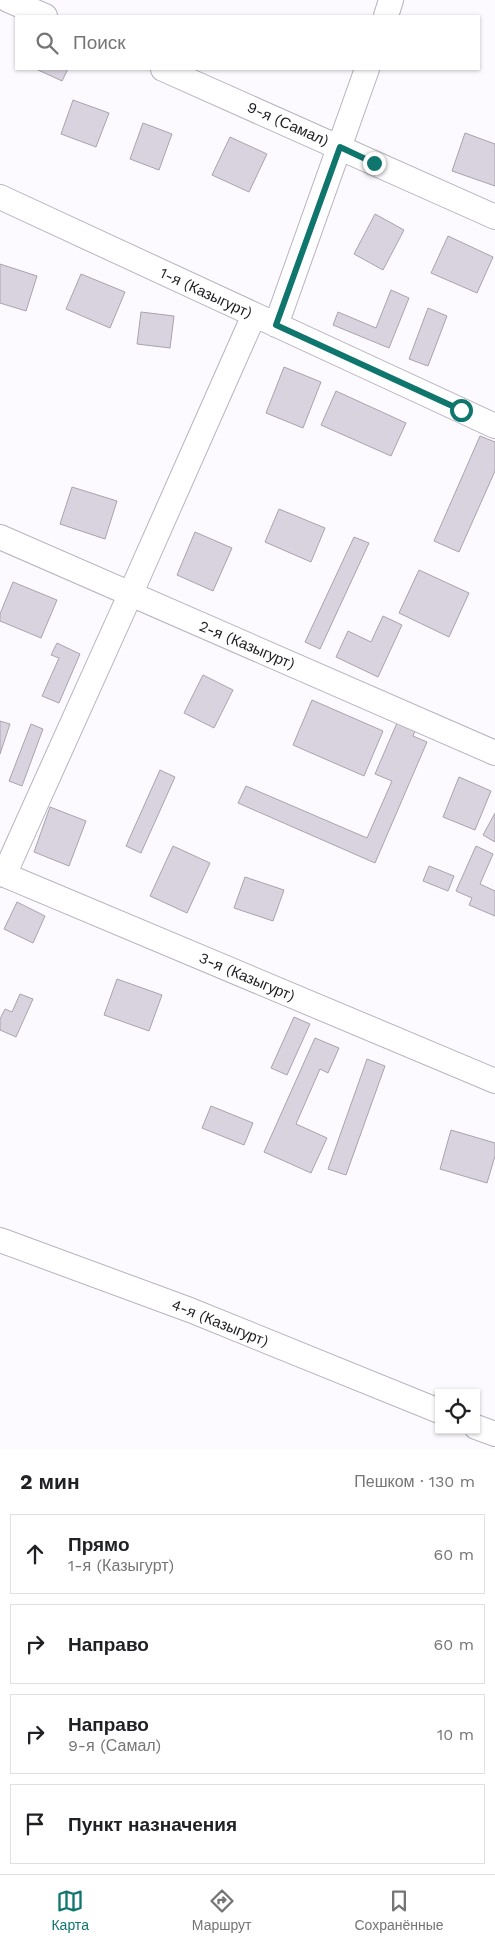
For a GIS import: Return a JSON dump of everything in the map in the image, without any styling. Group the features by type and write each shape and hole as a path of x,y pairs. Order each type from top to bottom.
{"street":[{"path":"8,0 43,15"},
{"path":"386,15 391,0"},
{"name":"9-я (Самал)","path":"165,70 495,218"},
{"path":"276,325 367,70"},
{"name":"1-я (Казыгурт)","path":"0,197 495,426"},
{"path":"2,874 130,595 254,315"},
{"name":"2-я (Казыгурт)","path":"0,537 495,752"},
{"name":"3-я (Казыгурт)","path":"2,874 495,1081"},
{"name":"4-я (Казыгурт)","path":"0,1240 190,1310 435,1410"},
{"path":"480,1428 495,1434"}],"building":[{"path":"38,70 68,70 62,81"},
{"path":"73,100 109,113 96,147 61,134"},
{"path":"143,123 172,134 159,170 130,159"},
{"path":"465,133 495,144 495,186 452,171"},
{"path":"230,137 267,154 249,192 212,175"},
{"path":"375,214 404,230 383,270 354,254"},
{"path":"448,236 493,257 477,293 431,273"},
{"path":"0,264 37,276 26,311 0,303"},
{"path":"81,274 125,292 110,328 66,309"},
{"path":"391,290 409,298 389,348 333,325 338,312 376,328"},
{"path":"428,308 447,316 428,366 409,359"},
{"path":"141,312 174,316 170,348 137,344"},
{"path":"284,367 321,382 303,428 266,413"},
{"path":"336,391 406,423 391,456 321,425"},
{"path":"480,436 495,442 495,471 459,552 434,541"},
{"path":"72,487 117,501 105,539 60,524"},
{"path":"279,509 325,528 311,562 265,542"},
{"path":"195,532 232,548 213,591 177,575"},
{"path":"354,537 369,543 320,649 305,642"},
{"path":"419,570 469,593 449,637 399,613"},
{"path":"13,582 57,600 41,638 0,621 0,614"},
{"path":"383,616 402,625 378,677 336,657 348,631 371,642"},
{"path":"57,643 80,654 59,703 42,696 59,658 51,655"},
{"path":"203,675 233,690 214,728 184,713"},
{"path":"312,700 383,731 364,776 293,745"},
{"path":"400,716 418,724 413,736 427,742 375,863 238,803 246,786 367,838 392,781 375,774"},
{"path":"0,721 10,724 0,754"},
{"path":"31,724 43,729 22,786 9,781"},
{"path":"160,770 175,777 141,853 126,846"},
{"path":"459,777 491,791 475,830 443,817"},
{"path":"50,807 86,821 69,866 34,852"},
{"path":"495,813 495,842 483,835"},
{"path":"173,846 210,863 187,913 150,896"},
{"path":"476,846 493,854 480,884 495,891 495,916 469,905 472,898 456,891"},
{"path":"429,866 454,876 448,891 423,881"},
{"path":"245,877 284,890 273,921 234,908"},
{"path":"17,902 45,916 33,943 4,929"},
{"path":"117,979 162,995 149,1031 104,1015"},
{"path":"20,994 33,999 16,1037 0,1030 0,1019 5,1009 12,1012"},
{"path":"294,1017 310,1024 287,1075 271,1068"},
{"path":"315,1038 339,1048 328,1073 320,1069 296,1124 327,1138 311,1173 264,1152"},
{"path":"367,1059 385,1066 346,1175 328,1169"},
{"path":"211,1106 253,1123 244,1145 202,1128"},
{"path":"451,1130 495,1143 495,1156 487,1183 440,1169"}],"route":[{"path":"374,163 340,147 276,325 461,410"}]}
